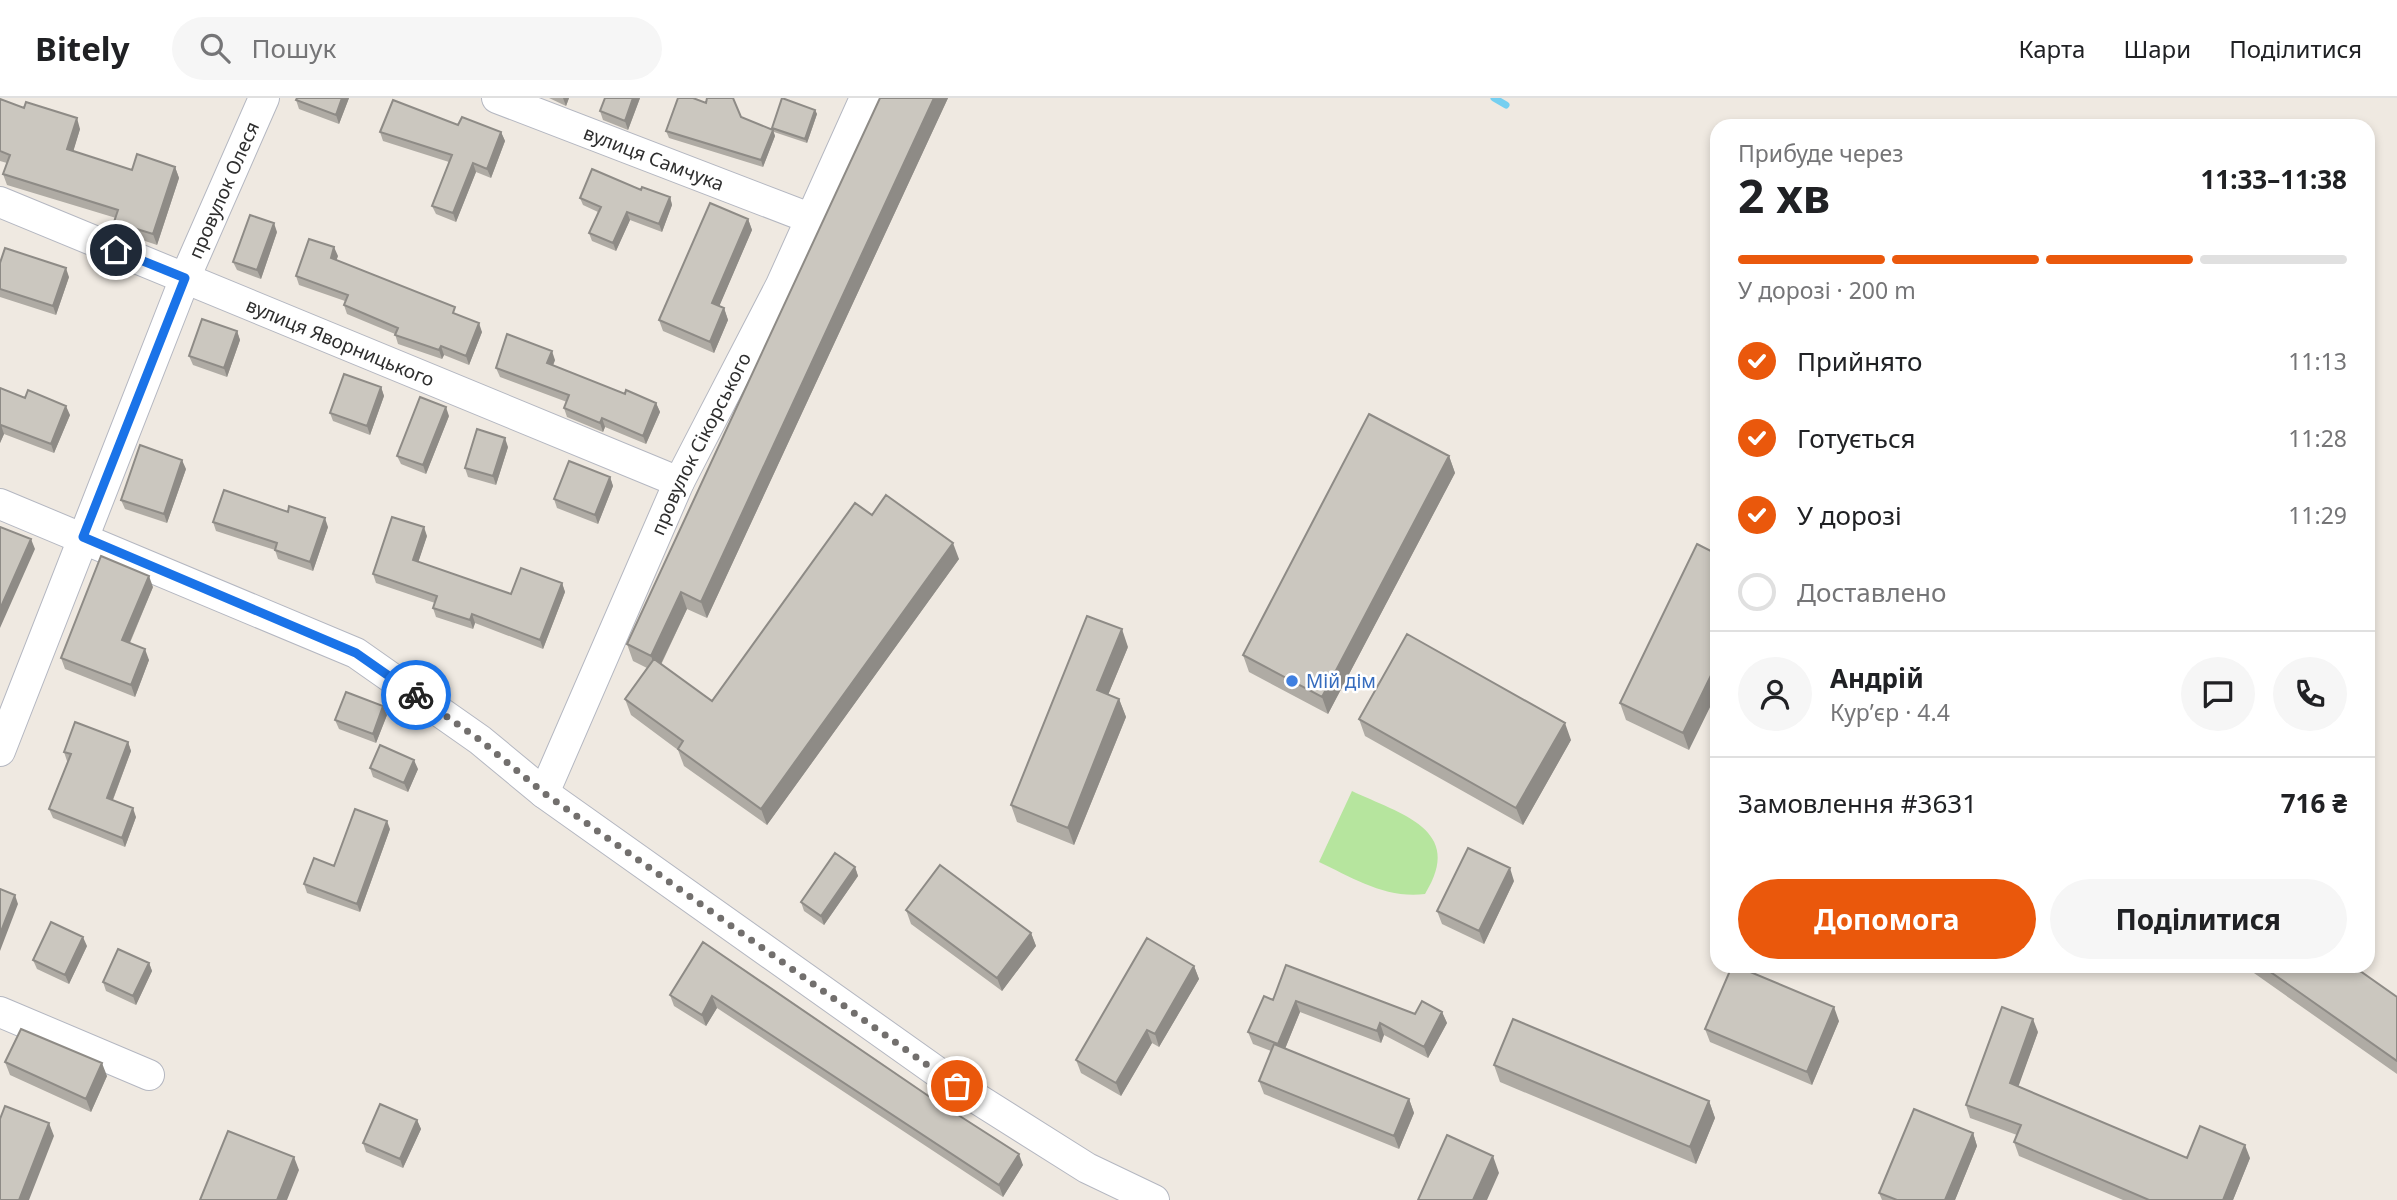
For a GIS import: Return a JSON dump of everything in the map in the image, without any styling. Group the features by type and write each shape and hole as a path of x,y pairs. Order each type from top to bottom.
{"street":[{"name":"провулок Олеся","path":"0,751 185,278 264,98"},
{"name":"вулиця Самчука","path":"497,98 812,219"},
{"name":"провулок Сікорського","path":"544,793 679,482 781,285 865,98"},
{"name":"вулиця Яворницького","path":"0,202 679,482"},
{"path":"0,504 356,653 480,740 544,793 957,1086 1087,1168 1154,1200"},
{"path":"0,1012 149,1075"}],"green space":[{"path":"1352,791 1407,817 1433,839 1438,854 1436,872 1425,894 1411,895 1383,890 1319,862"}],"building":[{"path":"342,98 336,115 296,100"},
{"path":"605,98 633,98 625,121 600,111"},
{"path":"678,98 693,98 706,103 707,98 733,98 741,117 773,130 761,160 666,131"},
{"path":"782,98 815,110 805,139 772,128"},
{"path":"880,98 934,98 701,602 681,592 651,656 627,644"},
{"path":"0,99 24,108 26,102 77,118 67,149 132,170 137,154 175,167 153,234 114,222 118,210 3,174 10,155 0,151"},
{"path":"393,100 458,125 462,117 501,132 487,169 473,163 453,213 432,206 452,155 380,132"},
{"path":"592,169 641,190 642,187 670,197 659,224 627,212 613,243 589,233 601,207 580,198"},
{"path":"710,203 748,219 712,303 724,308 710,342 659,320"},
{"path":"250,215 274,223 257,270 233,262"},
{"path":"309,239 334,247 331,258 455,307 453,313 479,323 466,356 441,346 439,350 395,335 398,328 344,305 348,295 296,276"},
{"path":"5,248 66,268 53,306 0,289 0,263"},
{"path":"202,319 237,331 224,368 189,356"},
{"path":"507,334 552,351 547,363 625,394 626,390 656,403 643,436 602,418 600,423 564,408 569,395 496,368"},
{"path":"344,374 381,387 367,426 330,413"},
{"path":"0,388 25,398 28,390 66,406 51,444 1,425 0,427"},
{"path":"420,397 446,407 423,465 397,456"},
{"path":"1369,414 1449,456 1322,697 1243,655"},
{"path":"477,429 505,438 493,476 465,468"},
{"path":"140,445 182,460 164,514 121,500"},
{"path":"569,461 610,477 595,515 554,499"},
{"path":"224,490 288,512 289,506 325,518 310,562 275,550 277,543 213,522"},
{"path":"886,495 953,543 761,809 678,749 683,741 625,699 654,659 712,701 855,503 872,515"},
{"path":"392,517 424,527 413,560 511,594 521,568 562,583 540,640 472,614 470,620 433,608 437,596 373,574"},
{"path":"0,527 31,539 0,609"},
{"path":"1697,544 1710,550 1710,677 1683,733 1620,703"},
{"path":"101,556 149,576 122,640 145,649 131,685 61,658"},
{"path":"1087,616 1122,629 1097,690 1119,699 1068,828 1011,805"},
{"path":"1407,634 1565,723 1516,808 1359,719"},
{"path":"346,692 383,706 373,734 335,720"},
{"path":"75,722 128,742 107,798 133,808 122,838 49,809 71,754 64,752"},
{"path":"380,745 414,760 404,783 370,768"},
{"path":"355,809 387,821 357,904 304,884 314,858 334,866"},
{"path":"1468,848 1510,868 1479,931 1437,911"},
{"path":"835,853 855,867 821,916 801,902"},
{"path":"940,865 1031,933 997,978 906,910"},
{"path":"0,889 15,895 0,934"},
{"path":"51,922 83,937 65,975 33,960"},
{"path":"1147,938 1194,966 1155,1034 1147,1030 1116,1083 1076,1060"},
{"path":"703,942 927,1095 1019,1154 999,1185 712,996 702,1015 670,995"},
{"path":"118,949 149,963 133,996 103,982"},
{"path":"1286,965 1415,1014 1422,1001 1442,1012 1424,1047 1380,1023 1377,1031 1296,1001 1278,1044 1248,1032 1264,996 1273,1000"},
{"path":"1729,973 1753,973 1834,1007 1807,1072 1705,1029"},
{"path":"2272,973 2363,973 2397,997 2397,1061"},
{"path":"2002,1007 2033,1019 2010,1083 2187,1158 2200,1126 2245,1145 2223,1200 2149,1200 2014,1142 2021,1125 1966,1105"},
{"path":"1513,1019 1709,1101 1690,1147 1494,1065"},
{"path":"21,1029 102,1063 86,1099 5,1062"},
{"path":"1274,1044 1409,1099 1394,1136 1259,1081"},
{"path":"380,1104 417,1120 400,1159 363,1143"},
{"path":"5,1106 49,1123 19,1200 0,1200 0,1119"},
{"path":"1914,1109 1973,1133 1945,1200 1897,1200 1879,1193"},
{"path":"228,1131 294,1157 277,1200 200,1200"},
{"path":"1447,1135 1493,1156 1473,1200 1418,1200"}],"waterway":[{"path":"1494,98 1506,105"}],"way so far":[{"path":"416,695 480,740 544,793 957,1086"}],"place":[{"name":"Мій дім","path":"1292,681"}],"route":[{"path":"116,250 185,278 83,537 356,653 416,695"}]}
